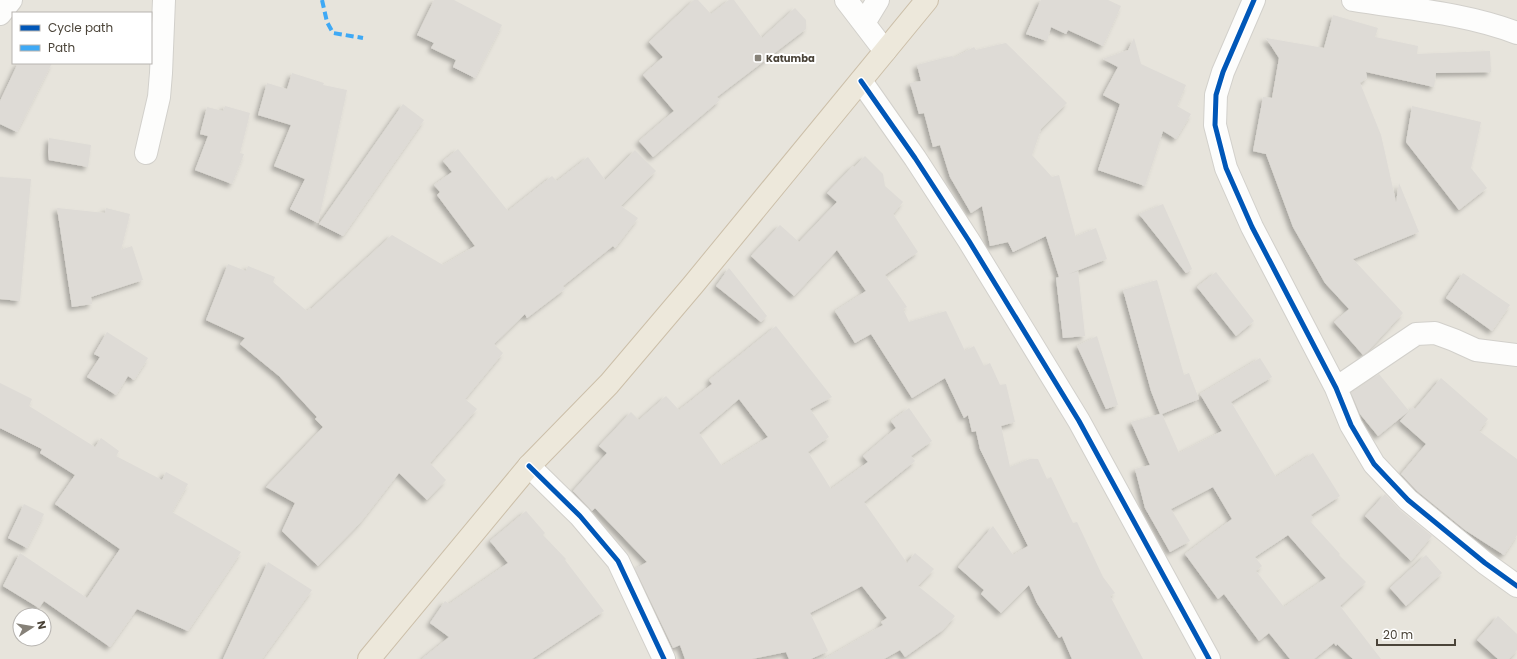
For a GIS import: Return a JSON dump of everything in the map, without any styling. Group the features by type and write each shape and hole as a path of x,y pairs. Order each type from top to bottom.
{"highway":[{"path":"369,659 529,466 609,384 693,285 927,0"}],"street":[{"path":"0,14 11,0"},
{"path":"146,153 159,96 164,0"},
{"path":"846,0 885,51"},
{"path":"864,23 878,0"},
{"path":"1254,0 1223,72 1216,95 1215,125 1226,168 1252,227 1336,388 1351,425 1374,464 1408,500 1485,563 1517,586"},
{"path":"1353,0 1436,12 1494,24 1517,33"},
{"path":"861,81 915,158 961,228 1079,421 1209,659"},
{"path":"1336,388 1416,334 1435,333 1476,350 1517,355"},
{"path":"529,466 580,516 618,561 664,659"}],"shaded area":[{"path":"0,0 1517,0 1517,659 0,659"}],"building":[{"path":"434,0 454,0 502,25 475,78 453,67 456,60 431,48 434,43 417,35"},
{"path":"694,0 698,0 711,14 729,0 734,0 762,38 795,8 806,20 806,29 717,97 720,100 653,157 639,141 674,111 643,75 663,57 649,42"},
{"path":"1041,0 1108,0 1121,6 1103,46 1068,30 1066,34 1051,27 1047,41 1026,34"},
{"path":"1333,15 1378,28 1375,37 1418,46 1417,54 1490,51 1491,72 1436,73 1434,87 1366,72 1367,78 1360,83 1381,135 1396,202 1399,183 1419,232 1353,259 1403,313 1363,355 1334,322 1349,309 1325,283 1293,227 1266,154 1253,151 1263,97 1272,98 1279,58 1266,38 1324,48"},
{"path":"1134,38 1141,64 1186,85 1177,106 1191,114 1176,139 1163,131 1145,186 1098,170 1120,104 1103,95 1118,67 1103,59 1128,50"},
{"path":"1006,43 1067,103 1041,129 1032,155 1052,177 1059,175 1076,238 1077,236 1096,228 1107,259 1069,274 1078,271 1085,336 1063,338 1056,278 1059,277 1046,236 1013,252 1008,242 990,246 982,206 971,213 950,177 940,145 933,147 924,113 919,114 910,83 921,81 917,65 952,56 954,58 974,47 976,50"},
{"path":"18,64 51,64 17,132 0,124 0,101"},
{"path":"292,73 324,83 323,85 347,90 318,223 290,209 305,179 274,166 291,125 258,115 267,83 287,89"},
{"path":"403,104 424,120 343,236 319,224"},
{"path":"225,106 250,113 240,153 244,154 232,184 195,170 208,136 200,134 207,107 223,111"},
{"path":"1412,106 1481,122 1471,168 1487,188 1459,210 1406,142"},
{"path":"49,138 91,145 88,167 49,160"},
{"path":"458,149 508,211 552,176 557,181 588,157 605,180 635,150 656,171 621,206 638,218 615,248 613,246 563,286 565,289 527,318 525,314 494,344 503,353 465,399 477,409 430,463 446,480 427,500 399,473 360,523 318,566 282,531 295,503 266,487 323,427 315,419 317,417 279,376 240,344 245,338 206,320 228,264 246,271 248,266 275,277 273,282 307,311 392,235 443,265 475,246 437,195 440,192 434,185 452,172 443,161"},
{"path":"865,156 883,174 885,186 903,202 893,214 918,252 885,275 907,307 903,309 909,322 946,311 965,351 974,346 984,366 990,363 1000,385 1006,384 1015,422 1001,426 1010,467 1030,459 1038,459 1047,479 1051,477 1073,523 1077,522 1103,577 1115,593 1110,596 1143,659 1072,659 1062,636 1059,638 1037,603 1029,585 1001,613 981,594 984,590 958,567 993,526 1013,555 1028,546 980,449 976,431 972,432 968,415 964,418 945,378 912,398 871,334 855,343 835,311 866,291 837,250 794,296 751,256 780,225 799,242 837,202 827,193 853,166 854,167"},
{"path":"0,177 31,179 20,301 0,299"},
{"path":"1163,204 1192,269 1186,273 1139,214"},
{"path":"57,208 105,213 106,208 130,214 121,250 132,246 143,280 91,297 92,304 72,307"},
{"path":"729,268 767,316 761,322 716,286"},
{"path":"1216,272 1254,321 1236,336 1197,287"},
{"path":"1463,273 1510,305 1492,331 1446,298"},
{"path":"1157,280 1184,375 1189,373 1199,399 1162,414 1179,453 1222,431 1200,394 1260,358 1272,377 1231,402 1276,477 1313,453 1340,496 1311,515 1313,518 1310,521 1340,554 1339,555 1366,582 1340,606 1381,659 1353,659 1334,643 1314,659 1290,659 1269,633 1259,641 1224,594 1218,599 1185,554 1232,519 1213,487 1171,509 1190,541 1170,552 1145,508 1135,469 1150,465 1131,422 1160,414 1151,391 1123,290","holes":["1288,535 1326,578 1284,607 1256,571 1262,566 1255,557"]},
{"path":"776,326 832,397 810,409 829,437 808,452 831,489 868,462 863,456 896,428 891,421 909,408 932,441 911,456 915,461 864,502 907,563 915,553 934,569 918,586 955,616 943,630 905,657 900,650 884,659 824,659 883,625 881,622 887,618 862,586 810,613 828,651 811,659 789,659 786,652 752,659 685,659 680,645 673,648 635,569 647,562 595,508 592,511 573,491 607,453 599,446 631,412 639,420 666,396 679,410 712,384 709,380","holes":["739,399 768,437 722,466 699,433"]},
{"path":"107,332 148,358 134,380 128,376 116,395 87,377 100,357 94,354"},
{"path":"1097,336 1118,405 1106,409 1077,346"},
{"path":"1379,374 1409,411 1378,436 1360,414 1351,393"},
{"path":"1441,378 1488,419 1479,431 1517,459 1517,535 1504,555 1465,530 1417,491 1401,474 1426,444 1400,421 1413,407 1415,409"},
{"path":"0,383 32,399 29,406 95,447 101,438 119,451 116,456 162,480 166,472 188,484 172,512 241,552 188,631 137,609 110,647 44,601 40,607 37,607 3,586 20,553 87,598 120,549 55,504 75,475 40,453 42,449 0,428"},
{"path":"1385,494 1400,510 1432,536 1411,561 1365,516"},
{"path":"24,504 44,514 27,548 8,538"},
{"path":"526,511 545,533 543,535 566,559 565,560 604,611 532,659 422,659 449,637 430,623 445,601 449,604 508,563 490,541"},
{"path":"1426,555 1442,573 1406,606 1390,588"},
{"path":"268,562 312,590 262,659 223,659"},
{"path":"1498,616 1517,634 1517,650 1509,659 1498,659 1477,640"}],"marked path":[{"path":"322,0 327,22 333,33 363,38"}],"cycle path":[{"path":"1254,0 1223,72 1216,95 1215,125 1226,168 1252,227 1336,388 1351,425 1374,464 1408,500 1485,563 1517,586"},
{"path":"861,81 915,158 969,241 1079,421 1209,659"},
{"path":"529,466 580,516 618,561 664,659"}],"place":[{"name":"Katumba","path":"758,58"}]}
